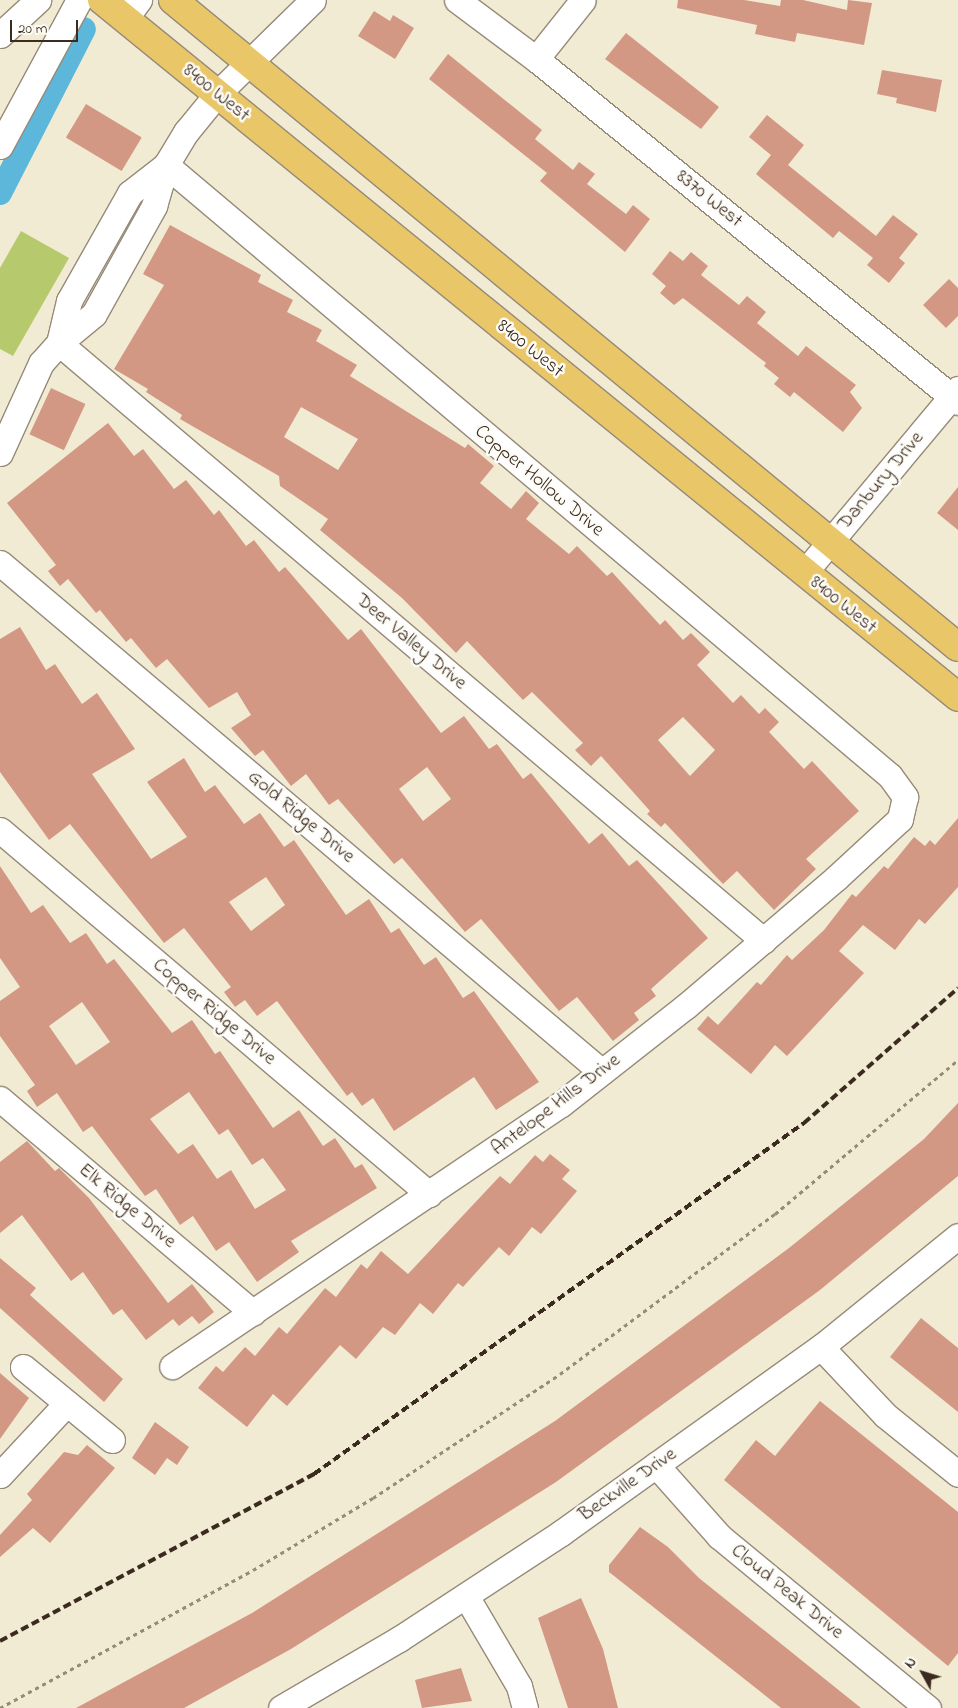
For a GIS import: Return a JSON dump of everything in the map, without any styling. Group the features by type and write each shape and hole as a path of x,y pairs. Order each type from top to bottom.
{"main road":[{"name":"8400 West","path":"102,0 132,9 218,94 958,697"},
{"name":"8400 West","path":"173,0 958,647"}],"street":[{"path":"0,35 38,0"},
{"path":"0,146 79,0"},
{"path":"0,453 41,363 59,343 69,301 130,193 166,165 186,132 218,94 313,0"},
{"name":"8370 West","path":"457,0 536,59 956,396"},
{"path":"536,59 583,0"},
{"name":"Copper Hollow Drive","path":"166,165 890,776 899,786 904,802"},
{"name":"Deer Valley Drive","path":"59,343 764,941"},
{"name":"Danbury Drive","path":"804,573 956,396"},
{"name":"Gold Ridge Drive","path":"0,563 602,1072"},
{"name":"Antelope Hills Drive","path":"172,1366 518,1136 602,1072 764,941 900,819 904,802"},
{"name":"Copper Ridge Drive","path":"0,830 429,1194"},
{"name":"Elk Ridge Drive","path":"0,1099 253,1313"},
{"name":"Beckville Drive","path":"280,1708 466,1596 656,1465 821,1347 958,1236"},
{"path":"821,1347 885,1415 958,1474"},
{"path":"23,1367 112,1440"},
{"path":"0,1475 67,1403"},
{"name":"Cloud Peak Drive","path":"656,1465 719,1536 928,1708"},
{"path":"466,1596 519,1686 525,1708"}],"path":[{"path":"0,1708 253,1570 481,1427 775,1214 958,1060"}],"green space":[{"path":"21,231 69,258 13,356 0,349 0,268"}],"building":[{"path":"678,0 744,0 780,6 781,0 803,0 847,10 848,0 872,3 864,45 797,33 795,42 755,34 757,25 677,8"},
{"path":"374,11 390,21 393,15 414,28 395,59 358,36"},
{"path":"626,33 719,107 701,129 605,59"},
{"path":"448,54 542,130 535,139 573,170 579,162 595,174 587,184 626,214 633,205 650,219 625,252 540,181 547,173 429,79"},
{"path":"882,70 942,80 936,112 896,103 897,98 877,94"},
{"path":"86,104 142,137 122,171 66,137"},
{"path":"767,115 804,145 788,165 876,236 893,215 918,234 899,258 905,263 889,283 867,265 873,258 839,231 833,238 756,174 771,155 749,137"},
{"path":"170,225 261,275 258,282 293,300 287,312 322,330 316,341 357,365 350,376 465,448 468,444 494,466 480,483 511,509 526,491 539,503 526,519 569,554 577,546 607,576 612,572 660,625 665,620 683,640 691,633 710,652 697,665 733,703 741,695 759,714 765,708 779,722 769,732 804,769 812,761 859,811 806,859 816,869 774,910 737,871 723,884 665,823 661,827 647,814 650,811 601,756 591,766 575,750 583,743 532,692 523,700 467,641 456,653 402,598 320,530 328,519 280,486 279,476 180,419 182,415 146,392 148,389 114,369 164,285 143,274","holes":["301,407 358,439 338,470 284,437","683,717 715,750 690,776 658,740"]},
{"path":"670,251 683,261 691,252 708,266 701,275 739,305 747,296 766,312 757,323 798,356 806,346 856,385 850,392 862,408 843,432 794,392 790,397 774,384 779,378 764,366 766,363 683,298 674,305 660,293 666,286 652,274"},
{"path":"949,279 958,288 958,316 946,328 923,305"},
{"path":"51,388 85,404 64,450 29,434"},
{"path":"108,423 134,456 143,449 174,489 186,480 214,515 219,510 246,546 254,540 279,572 285,567 348,640 361,629 441,733 464,716 489,749 497,744 523,779 531,773 589,844 602,833 629,866 637,860 708,938 651,989 656,996 634,1013 639,1020 613,1041 577,997 559,1011 481,919 465,932 402,858 394,864 338,799 329,805 306,774 291,786 263,750 255,756 231,728 251,715 237,692 209,708 167,659 156,668 131,638 126,642 100,610 96,613 68,579 60,586 48,571 56,565 7,503","holes":["427,767 451,799 423,821 399,789"]},
{"path":"958,487 958,530 937,513"},
{"path":"20,627 46,670 55,664 82,704 97,693 135,749 92,774 151,859 187,837 147,782 184,758 205,792 215,785 244,824 260,813 284,847 294,840 346,915 369,899 391,933 399,928 424,965 436,957 463,998 474,991 539,1082 496,1110 474,1077 394,1131 373,1098 362,1106 352,1092 347,1096 277,1001 257,1016 245,1000 235,1007 224,992 231,987 184,928 164,943 70,824 49,840 0,772 0,639","holes":["266,877 285,905 251,931 229,902"]},
{"path":"958,818 958,887 925,924 919,919 895,950 863,925 839,951 864,973 787,1056 775,1045 751,1074 697,1029 708,1016 718,1025 757,982 761,985 787,955 792,960 824,930 852,894 856,897 884,866 888,869 914,837 925,846 930,840 935,845"},
{"path":"0,866 31,913 43,905 70,943 86,933 107,964 114,959 172,1033 192,1020 215,1054 220,1051 273,1128 299,1110 323,1146 335,1138 355,1168 362,1164 377,1188 291,1241 299,1252 257,1282 229,1242 216,1251 193,1216 180,1225 156,1189 145,1196 92,1126 83,1132 57,1093 37,1107 27,1091 35,1085 0,1036 0,1001 20,987 0,958","holes":["82,1002 110,1042 76,1065 49,1026","189,1092 219,1135 228,1129 252,1165 263,1158 286,1190 255,1209 231,1170 217,1179 193,1144 178,1154 150,1119"]},
{"path":"958,1103 958,1176 820,1290 556,1482 291,1649 184,1708 76,1708 252,1613 555,1421 789,1248 924,1139"},
{"path":"27,1141 55,1171 59,1168 89,1198 168,1303 192,1284 214,1312 199,1324 192,1316 179,1326 173,1319 146,1340 122,1309 113,1315 83,1272 71,1281 22,1215 0,1233 0,1162"},
{"path":"550,1154 570,1170 562,1179 577,1191 541,1234 532,1227 509,1256 499,1247 463,1287 458,1283 433,1314 420,1303 395,1335 383,1327 356,1359 340,1345 287,1406 273,1394 247,1427 198,1388 216,1366 223,1372 245,1347 255,1356 279,1327 287,1334 325,1288 336,1297 361,1264 367,1269 381,1251 408,1274 500,1176 510,1184 535,1155 543,1162"},
{"path":"0,1258 36,1288 30,1295 123,1379 104,1402 0,1308"},
{"path":"921,1318 958,1348 958,1412 890,1357"},
{"path":"0,1373 29,1398 0,1439"},
{"path":"820,1401 958,1512 958,1653 948,1666 724,1480 756,1440 775,1456"},
{"path":"155,1422 189,1447 177,1465 167,1458 155,1475 132,1458"},
{"path":"87,1445 115,1468 50,1543 33,1528 0,1557 0,1535 32,1500 27,1494 64,1452 78,1455"},
{"path":"640,1527 668,1547 699,1578 861,1708 781,1708 609,1572 609,1565"},
{"path":"581,1598 603,1649 618,1708 568,1708 538,1618"},
{"path":"461,1668 472,1701 422,1708 415,1680"}],"waterway":[{"path":"0,193 84,29"}],"railway":[{"path":"0,1641 314,1474 804,1123 958,988"}]}
